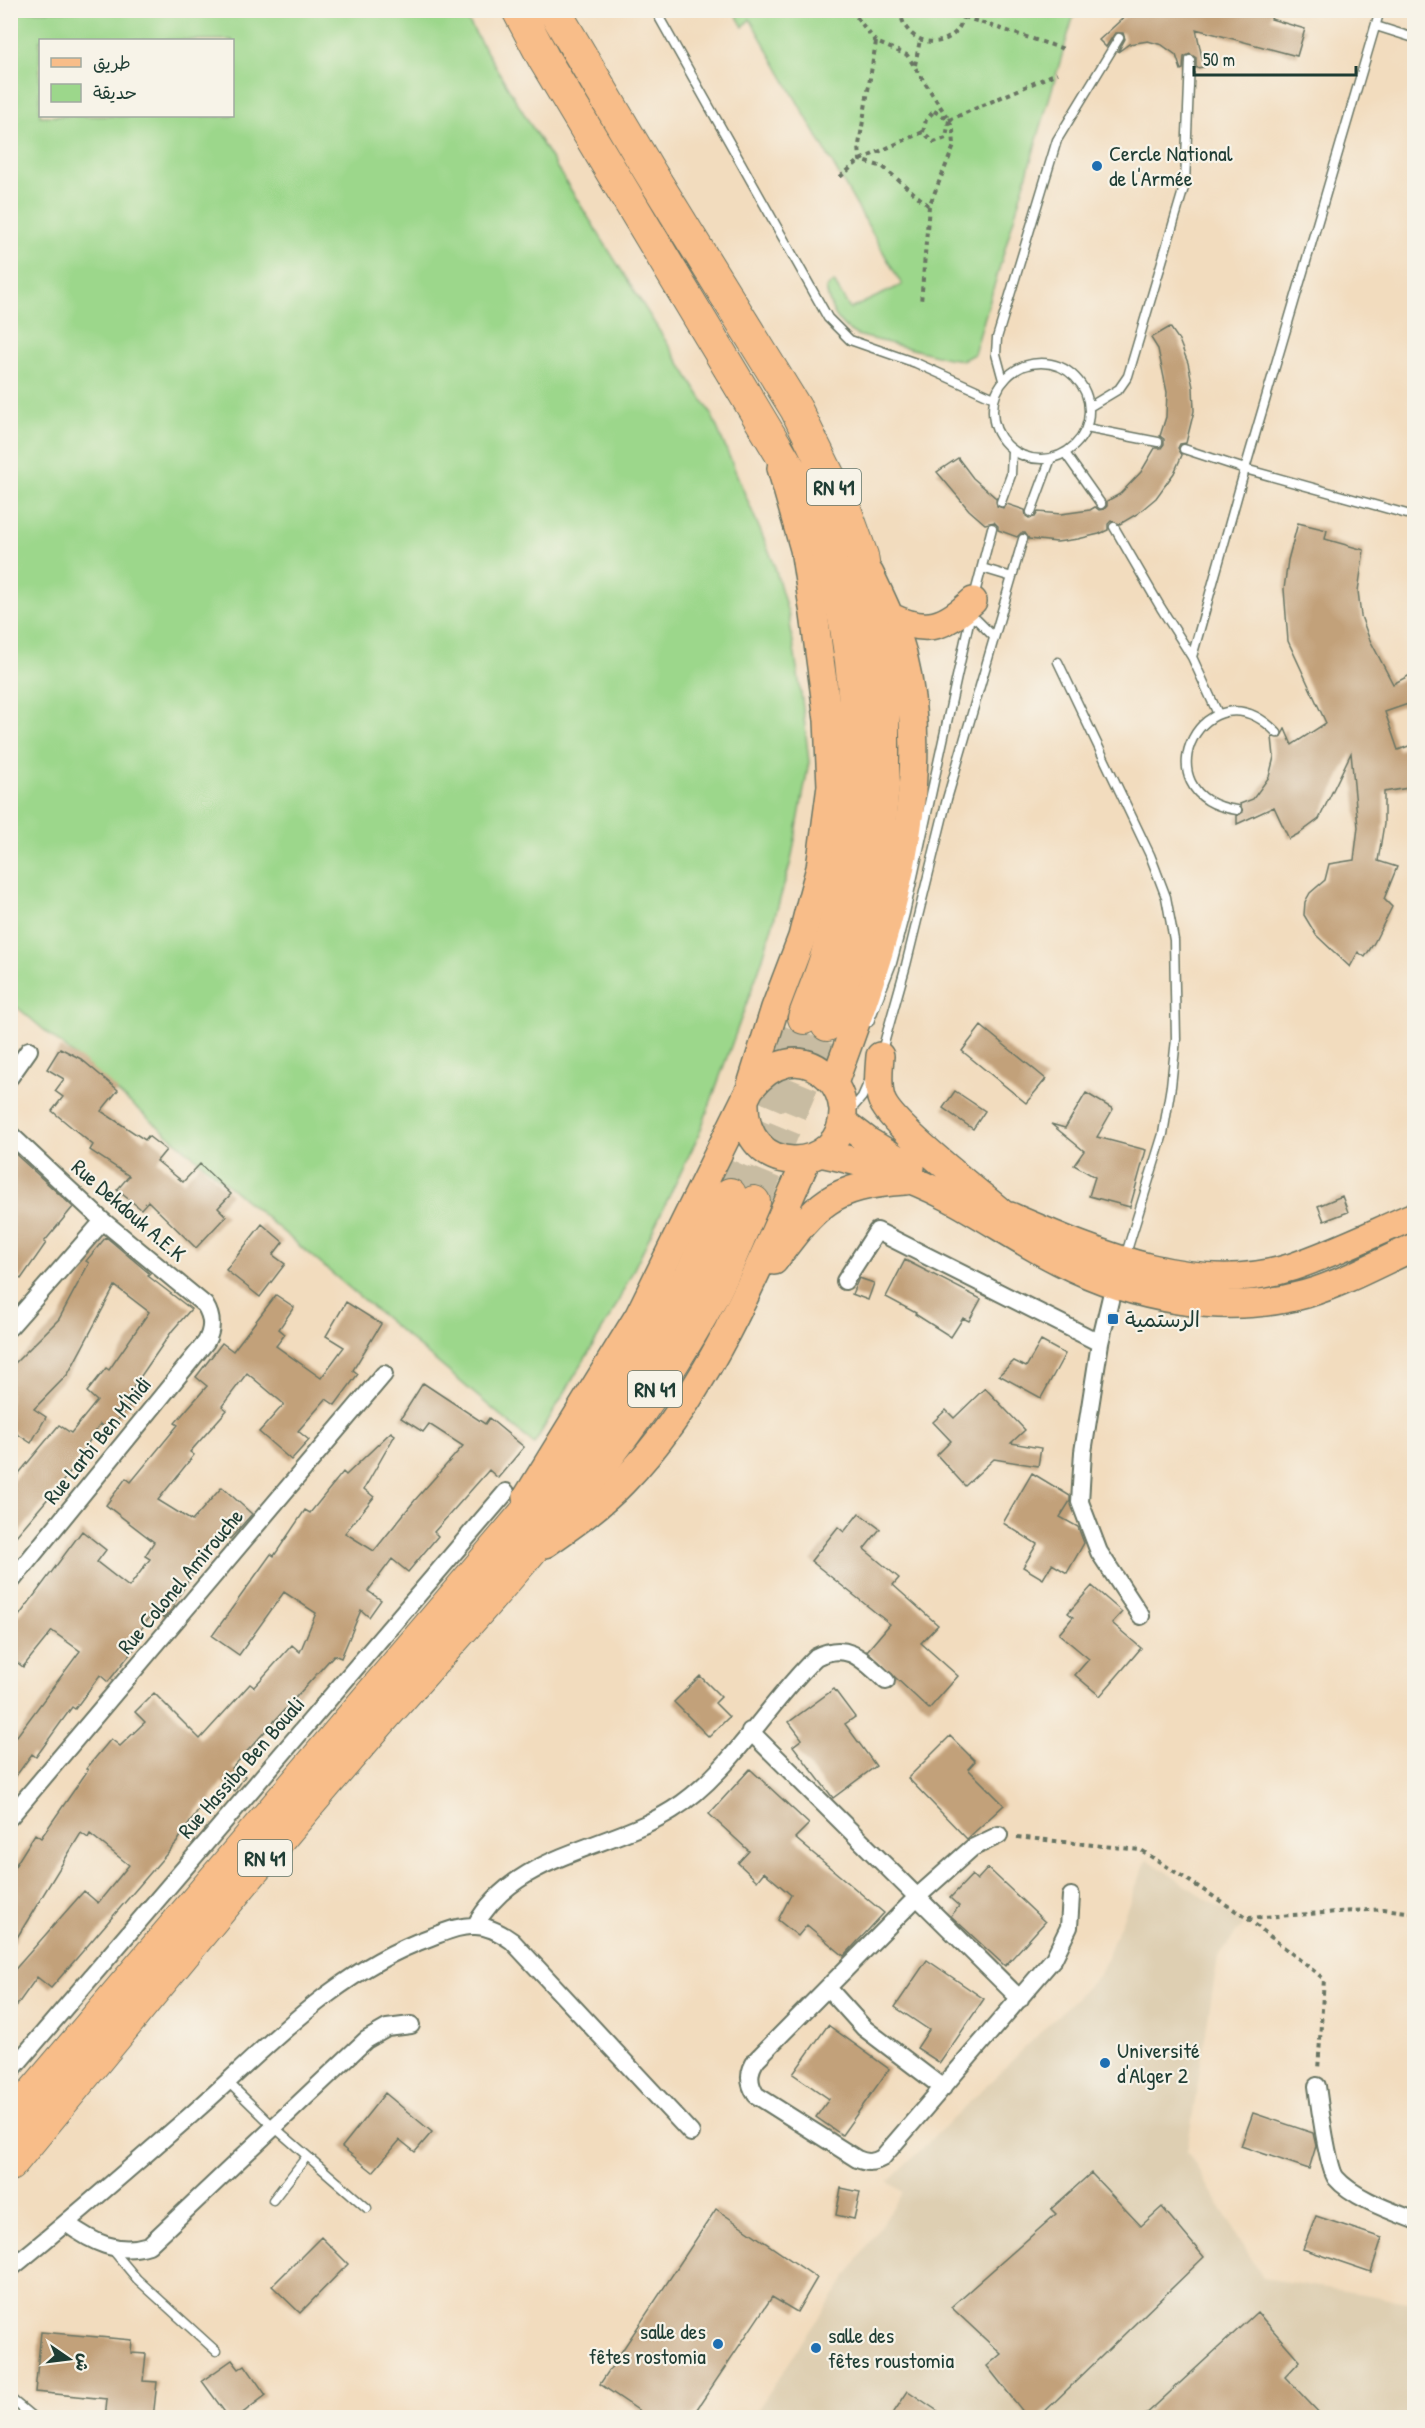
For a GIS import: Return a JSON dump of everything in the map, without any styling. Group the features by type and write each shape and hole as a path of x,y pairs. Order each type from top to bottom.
{"highway":[{"name":"RN 41","path":"518,10 550,69 772,438 807,500 828,554 849,646 857,745 850,838 826,957 816,1022 852,955 866,905 878,836 883,786 883,694 861,556 845,509 796,409 642,160 554,10"},
{"name":"RN 41","path":"10,2120 571,1459 626,1383 690,1276 742,1198 714,1292 680,1351 600,1467 527,1557 363,1741 10,2165"}],"main road":[{"path":"508,1531 548,1461 639,1315 748,1095 760,1075 774,1066 790,1063 807,1064 822,1071 835,1085 842,1102 843,1119 838,1134 830,1145 814,1156 793,1161 779,1158 760,1147 748,1130 745,1116 748,1095 809,910 820,868 831,786 828,720 804,549 772,438"},
{"path":"835,1085 880,949 896,886 909,811 914,765 911,699 903,655 891,617 861,556"},
{"path":"891,617 903,623 928,627 940,625 968,610"},
{"path":"869,1050 885,1109 902,1128 1002,1213"},
{"path":"843,1119 868,1141 915,1170 1002,1213 1068,1241 1124,1259 1184,1274 1218,1277 1257,1274 1291,1267 1414,1216"},
{"path":"814,1156 866,1164 910,1180 948,1197 1059,1261 1114,1284 1173,1299 1205,1304 1239,1305 1305,1294 1335,1284 1414,1247"},
{"path":"527,1557 585,1516 623,1482 670,1426 742,1303 814,1156"},
{"path":"742,1303 801,1226 830,1198 861,1186 910,1180"}],"street":[{"path":"10,1077 28,1050"},
{"name":"Rue Dekdouk A.E.K","path":"10,1134 103,1221 205,1305 212,1323"},
{"path":"10,1327 103,1221"},
{"path":"845,1281 877,1231 1100,1344"},
{"path":"1114,1284 1100,1344 1083,1452 1080,1502 1099,1552 1141,1616"},
{"name":"Rue Larbi Ben M'hidi","path":"10,1583 206,1342 211,1333 212,1323"},
{"name":"Rue Colonel Amirouche","path":"10,1817 384,1374"},
{"name":"Rue Hassiba Ben Bouali","path":"10,2072 506,1492"},
{"path":"475,1926 489,1904 515,1881 595,1844 658,1819 704,1786 808,1665 826,1652 847,1652 857,1655 886,1681"},
{"path":"750,1731 1020,1999"},
{"path":"999,1835 972,1848 917,1897 752,2066 750,2081 756,2096 857,2159 874,2162 882,2158 1054,1958 1063,1943 1072,1911 1071,1896"},
{"path":"10,2269 228,2082 322,1996 392,1953 456,1928 475,1926 501,1933 512,1941 691,2133"},
{"path":"828,1988 864,2028 943,2088"},
{"path":"66,2223 87,2238 110,2248 132,2249 149,2245 366,2040 387,2028 411,2025"},
{"path":"1317,2086 1324,2133 1335,2177 1368,2201 1414,2220"}],"lane":[{"path":"655,10 828,318 850,340 916,363 994,398"},
{"path":"1192,657 1380,10"},
{"path":"1376,26 1414,38"},
{"path":"1003,380 996,354 997,338 1057,140 1119,38"},
{"path":"1089,407 1119,389 1128,376 1185,183 1190,60"},
{"path":"1047,362 1063,367 1077,377 1085,391 1089,407 1086,428 1078,442 1065,453 1051,458 1026,457 1012,450 1003,441 992,413 994,398 1003,380 1016,369 1031,363 1047,362"},
{"path":"1086,428 1158,442"},
{"path":"1184,449 1245,469 1414,516"},
{"path":"1001,502 1011,475 1012,450"},
{"path":"1065,453 1101,504"},
{"path":"1031,512 1051,458"},
{"path":"1114,527 1192,657 1218,714"},
{"path":"863,1035 889,972 905,914 968,610 992,528"},
{"path":"843,1119 862,1097 869,1050 906,965 941,820 1023,539"},
{"path":"982,568 1012,576"},
{"path":"968,610 994,637"},
{"path":"1058,662 1150,855 1166,897 1173,940 1176,1039 1171,1086 1163,1134 1124,1259"},
{"path":"1238,810 1221,808 1206,800 1194,787 1188,771 1187,754 1192,737 1203,724 1218,714 1234,711 1251,713 1265,720 1277,732"},
{"path":"835,1085 869,1050"},
{"path":"228,2082 273,2127 367,2208"},
{"path":"273,2200 308,2156"},
{"path":"110,2248 137,2279 216,2351"},
{"path":"10,2398 34,2418"}],"path":[{"path":"851,10 876,42 907,55 950,120 953,130 954,146 929,206 921,303"},
{"path":"900,10 906,28 920,40 938,42 947,39 961,26 964,10"},
{"path":"964,17 1064,49"},
{"path":"915,65 920,40"},
{"path":"860,160 859,145 876,42"},
{"path":"950,120 1057,73"},
{"path":"840,177 860,160 922,132 926,120 934,111 950,120"},
{"path":"922,132 934,141 946,138 950,120"},
{"path":"860,160 883,167 929,206"},
{"path":"999,1835 1141,1850 1247,1918 1324,1979 1317,2086"},
{"path":"1247,1918 1384,1909 1414,1913"}],"shaded area":[{"name":"Université d'Alger 2","path":"1147,1859 1243,1924 1218,1957 1187,2151 1263,2278 1414,2302 1414,2417 752,2418 903,2192 888,2182 1100,1974"}],"green space":[{"path":"11,11 462,11 544,147 711,413 773,561 789,617 809,762 791,861 762,961 698,1137 613,1312 534,1444 11,1002"},
{"path":"734,11 1075,11 974,354 963,360 948,358 857,335 840,322 830,303 826,288 834,282 850,309 902,285 750,19 743,27"}],"building":[{"path":"1132,10 1273,10 1271,19 1305,29 1297,56 1196,29 1204,67 1196,68 1196,58 1190,54 1184,57 1181,70 1176,55 1162,45 1148,41 1129,44 1118,52 1125,39 1123,33 1115,33 1106,47 1099,40"},
{"path":"1170,327 1179,340 1188,363 1193,387 1194,411 1186,443 1180,444 1178,448 1182,455 1174,473 1156,498 1137,514 1120,524 1111,521 1108,524 1108,530 1078,539 1057,542 1029,539 1025,533 1017,537 998,530 994,522 985,524 969,510 937,472 958,458 973,478 996,498 997,506 1003,508 1007,504 1025,510 1029,518 1035,517 1038,512 1061,514 1090,510 1095,507 1099,510 1104,509 1107,501 1120,494 1141,472 1155,448 1161,448 1164,444 1164,439 1160,436 1166,417 1167,392 1158,349 1151,338"},
{"path":"1298,523 1327,530 1325,539 1364,550 1358,591 1361,616 1369,638 1393,684 1414,673 1414,702 1385,712 1398,750 1414,744 1414,787 1384,792 1384,824 1378,861 1397,867 1384,899 1392,907 1365,957 1358,952 1350,967 1316,935 1304,915 1305,902 1310,893 1325,880 1329,864 1354,860 1358,827 1351,753 1319,819 1300,833 1289,839 1274,807 1237,824 1237,816 1243,812 1240,804 1253,799 1269,777 1274,757 1272,737 1280,738 1285,729 1292,745 1326,723 1288,641 1284,589 1288,560"},
{"path":"981,1026 1046,1079 1026,1103 962,1051"},
{"path":"60,1048 81,1059 118,1090 101,1111 145,1140 148,1136 166,1150 157,1161 183,1182 200,1164 231,1194 218,1208 226,1216 196,1248 148,1201 141,1209 117,1190 129,1176 90,1150 93,1145 52,1111 63,1097 55,1091 64,1079 47,1069"},
{"path":"955,1091 985,1111 973,1129 943,1108"},
{"path":"1086,1093 1113,1109 1097,1137 1146,1150 1130,1207 1089,1196 1095,1177 1074,1165 1084,1151 1051,1124 1065,1128"},
{"path":"10,1149 73,1207 44,1242 46,1243 21,1279 10,1272"},
{"path":"1342,1196 1348,1212 1324,1221 1318,1206"},
{"path":"262,1224 283,1242 273,1255 285,1264 260,1297 226,1270"},
{"path":"106,1237 150,1274 148,1276 191,1309 172,1331 132,1389 138,1395 109,1431 100,1424 68,1475 10,1543 10,1484 59,1425 71,1433 97,1401 87,1392 106,1368 109,1370 149,1312 115,1286 68,1374 34,1409 46,1417 31,1443 10,1429 10,1368 59,1319 89,1263 86,1261"},
{"path":"905,1260 981,1299 969,1321 963,1318 951,1337 916,1313 886,1297"},
{"path":"859,1278 874,1283 868,1300 852,1294"},
{"path":"276,1295 294,1307 279,1329 285,1334 276,1346 321,1378 344,1347 326,1336 346,1302 381,1324 353,1370 358,1374 335,1405 326,1399 298,1431 309,1440 291,1460 259,1432 284,1404 247,1373 222,1406 227,1410 190,1452 194,1455 158,1500 192,1521 222,1487 252,1514 230,1539 221,1531 173,1604 175,1606 164,1618 154,1611 129,1646 134,1649 108,1682 100,1675 75,1709 72,1707 36,1757 32,1754 10,1784 10,1731 17,1736 80,1651 52,1631 23,1667 10,1657 10,1608 19,1616 82,1531 106,1550 97,1562 129,1587 150,1559 145,1556 154,1542 106,1505 126,1478 131,1482 178,1425 175,1423 207,1386 196,1377 222,1343 233,1351"},
{"path":"1041,1341 1065,1354 1041,1398 999,1375 1014,1361 1026,1367"},
{"path":"423,1383 485,1424 489,1418 524,1447 498,1478 489,1470 434,1532 438,1536 408,1572 392,1559 368,1591 381,1600 369,1617 361,1610 341,1658 334,1655 232,1768 245,1776 235,1791 222,1782 208,1804 204,1801 177,1842 51,1988 37,1977 10,2015 10,1975 84,1891 98,1903 129,1865 90,1834 88,1838 81,1833 10,1949 10,1874 35,1834 41,1838 88,1770 86,1769 111,1739 120,1746 145,1722 135,1712 154,1693 200,1739 250,1684 254,1687 292,1645 300,1652 316,1613 284,1592 239,1655 212,1636 271,1554 274,1556 305,1510 310,1513 343,1472 346,1475 391,1432 395,1435 364,1489 374,1497 345,1533 374,1551 463,1446 429,1424 423,1432 401,1418"},
{"path":"985,1388 1025,1430 1011,1443 1041,1448 1038,1466 994,1459 965,1486 937,1455 951,1441 933,1422 946,1410 954,1418"},
{"path":"1032,1473 1070,1496 1070,1501 1060,1517 1078,1527 1084,1543 1067,1573 1052,1564 1043,1579 1023,1567 1037,1544 1003,1523"},
{"path":"859,1513 880,1529 864,1549 899,1578 893,1585 938,1625 921,1643 958,1676 929,1709 867,1651 890,1624 811,1561 838,1527 844,1532"},
{"path":"1092,1586 1122,1612 1112,1623 1141,1648 1100,1696 1075,1675 1089,1659 1059,1634 1073,1617 1068,1613"},
{"path":"700,1676 721,1697 715,1703 729,1717 709,1737 674,1702"},
{"path":"834,1689 855,1717 845,1724 876,1766 833,1798 793,1746 802,1739 789,1722"},
{"path":"950,1736 975,1761 968,1769 1004,1805 967,1839 908,1778"},
{"path":"750,1769 809,1824 795,1838 884,1913 844,1956 807,1925 798,1936 778,1920 791,1895 764,1872 757,1881 738,1863 749,1851 709,1814"},
{"path":"988,1868 1045,1922 1005,1966 951,1916 959,1906 950,1898 972,1875 977,1880"},
{"path":"927,1960 984,1999 940,2063 917,2048 929,2030 895,2007"},
{"path":"828,2025 889,2069 842,2135 816,2117 829,2099 793,2074"},
{"path":"385,2093 432,2132 415,2152 400,2140 373,2172 342,2147"},
{"path":"1253,2113 1313,2133 1316,2146 1309,2169 1241,2146"},
{"path":"1091,2173 1141,2226 1162,2207 1204,2257 1038,2418 1028,2418 987,2366 1001,2354 951,2307 1056,2214 1051,2209"},
{"path":"841,2188 860,2192 854,2219 836,2215"},
{"path":"716,2209 817,2278 797,2312 772,2297 691,2418 650,2418 600,2384"},
{"path":"1316,2216 1382,2238 1371,2272 1303,2249"},
{"path":"321,2237 348,2264 300,2313 272,2286"},
{"path":"1257,2312 1300,2361 1285,2377 1324,2418 1142,2418"},
{"path":"41,2332 132,2340 131,2353 146,2354 143,2381 157,2382 153,2418 105,2418 107,2399 35,2392"},
{"path":"232,2360 239,2369 245,2365 266,2395 236,2418 229,2418 202,2381"},
{"path":"908,2391 948,2418 890,2418"}],"tunnel":[{"path":"730,1194 804,1018"},
{"path":"754,1202 827,1025"}],"place":[{"name":"Cercle National de l'Armée","path":"1097,166"},
{"name":"الرستمية","path":"1113,1319"},
{"name":"Université d'Alger 2","path":"1105,2063"},
{"name":"salle des fêtes rostomia","path":"718,2344"},
{"name":"salle des fêtes roustomia","path":"816,2348"}]}
